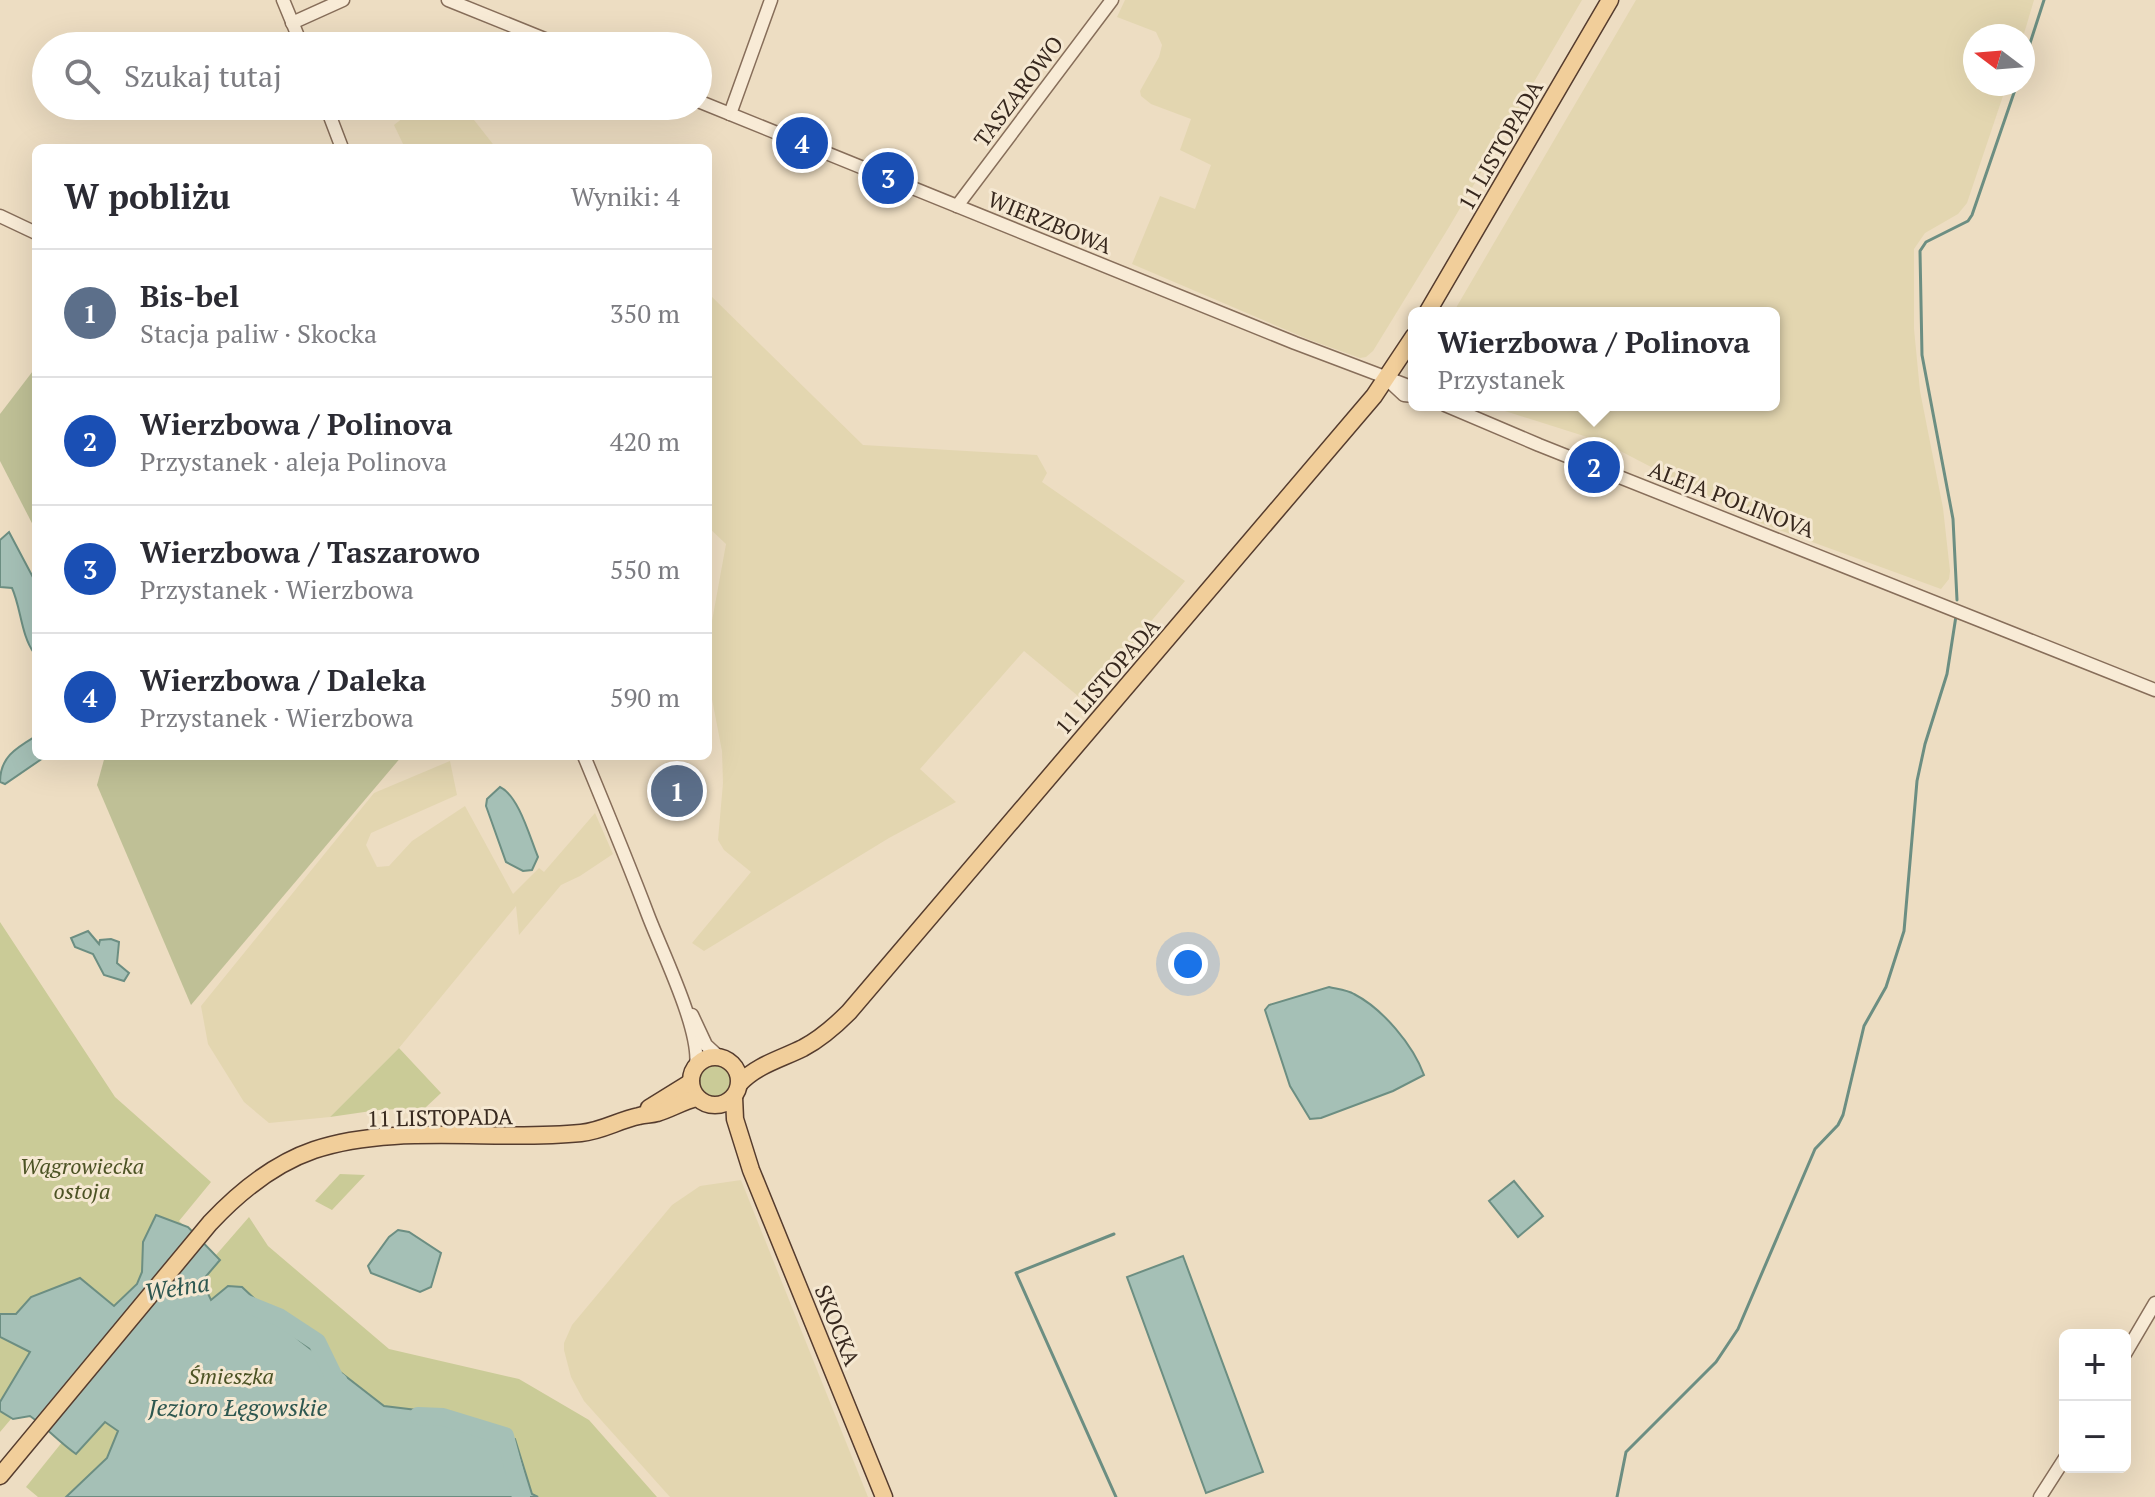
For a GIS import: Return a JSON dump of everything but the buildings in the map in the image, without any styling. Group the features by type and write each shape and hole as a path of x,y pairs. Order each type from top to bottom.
{"main road":[{"name":"11 LISTOPADA","path":"1432,307 1610,0"},
{"name":"11 LISTOPADA","path":"737,1090 760,1068 807,1046 849,1012 1387,379 1408,346"},
{"name":"11 LISTOPADA","path":"725,1060 750,1062 821,1036"},
{"path":"702,1060 725,1060 736,1068 737,1090 720,1105 699,1088 702,1060"},
{"name":"11 LISTOPADA","path":"0,1476 210,1223 231,1200 272,1170 313,1150 390,1137 585,1133 638,1116 699,1088"},
{"name":"SKOCKA","path":"699,1088 728,1126 751,1170"},
{"name":"SKOCKA","path":"737,1090 735,1119 751,1170 884,1497"}],"street":[{"path":"283,0 296,32"},
{"path":"292,23 343,0"},
{"path":"448,0 527,32"},
{"path":"730,114 771,0"},
{"name":"TASZAROWO","path":"957,206 1112,0"},
{"name":"WIERZBOWA","path":"712,107 1387,379"},
{"path":"331,120 340,144"},
{"path":"0,216 32,231"},
{"path":"1387,379 1408,386"},
{"path":"1387,379 1408,395"},
{"name":"ALEJA POLINOVA","path":"1459,411 2155,690"},
{"name":"SKOCKA","path":"586,760 679,992 696,1044 699,1088"},
{"name":"SKOCKA","path":"679,992 706,1045 725,1060"},
{"path":"2131,1344 2155,1303"},
{"path":"2040,1497 2059,1467"}],"shaded area":[{"path":"1125,0 1582,0 1373,351 1360,358 1310,340 1132,264 1160,196 1195,209 1211,165 1180,150 1191,119 1151,104 1141,96 1140,91 1159,57 1162,45 1156,32 1117,17"},
{"path":"1636,0 2034,0 2027,24 1963,24 1963,96 2003,96 1967,203 1958,214 1925,233 1914,249 1914,329 1920,391 1943,508 1950,571 1949,579 1941,589 1755,521 1603,442 1505,411 1780,411 1780,307 1457,307"},
{"path":"400,120 474,120 493,144 403,144 394,125"},
{"path":"712,297 863,445 1037,455 1047,473 1042,482 1185,581 1084,701 1024,651 920,769 956,802 889,838 704,951 692,943 751,872 724,850 718,840 723,783 722,751 712,699 712,621 726,544 712,531"},
{"path":"450,761 457,795 371,833 366,845 377,867 389,866 412,841 465,806 513,894 539,868 544,872 595,813 613,854 561,885 519,935 516,906 399,1048 330,1117 269,1123 244,1102 208,1044 201,1006 374,793"},
{"path":"741,1180 868,1497 670,1497 584,1401 571,1377 564,1343 572,1325 672,1205 700,1186"}],"green space":[{"path":"32,372 32,523 0,461 0,414"},
{"path":"104,760 399,760 191,1005 97,785"},
{"name":"Śmieszka","path":"0,922 115,1097 211,1182 179,1221 216,1255 249,1217 268,1246 389,1349 519,1379 589,1420 657,1497 38,1497 26,1487 63,1441 22,1406 0,1432"},
{"path":"399,1048 441,1093 425,1108 378,1110 330,1117"},
{"path":"715,1063 728,1068 733,1081 728,1094 715,1099 702,1094 697,1081 702,1068"},
{"path":"340,1174 365,1175 332,1210 315,1201"}],"water":[{"path":"9,532 32,575 32,649 12,588 0,587 0,540"},
{"path":"32,739 32,760 40,760 5,784 0,782 3,766 16,749"},
{"path":"500,787 518,808 538,857 532,870 523,871 506,862 486,806 487,799"},
{"path":"88,931 99,944 100,940 119,942 117,963 129,973 124,981 104,975 93,954 75,947 71,938"},
{"path":"1329,987 1354,994 1386,1018 1412,1052 1424,1075 1393,1091 1321,1118 1310,1119 1290,1086 1265,1010 1269,1005"},
{"path":"1514,1181 1543,1216 1518,1237 1489,1201"},
{"name":"Jezioro Łęgowskie","path":"156,1215 188,1227 220,1260 202,1281 211,1300 228,1286 242,1287 299,1340 384,1406 417,1410 515,1439 532,1494 538,1497 66,1497 107,1458 118,1431 105,1422 76,1454 30,1416 13,1419 0,1411 0,1402 30,1352 0,1337 0,1314 16,1314 31,1297 80,1278 114,1306 137,1284 142,1272 143,1242"},
{"path":"398,1230 409,1232 441,1253 431,1287 420,1292 371,1273 368,1266 389,1237"},
{"path":"1183,1256 1263,1472 1206,1493 1127,1277"}],"waterway":[{"path":"2035,28 2044,0"},
{"path":"1957,600 1953,519 1922,355 1920,251 1926,242 1968,221 1972,215 2013,96"},
{"path":"1617,1497 1626,1452 1716,1362 1738,1329 1815,1149 1838,1125 1843,1115 1864,1026 1886,987 1904,931 1917,781 1947,674 1956,616"},
{"path":"1114,1234 1016,1273 1116,1497"},
{"name":"Wełna","path":"247,1304 279,1317 317,1342 339,1382"},
{"name":"Wełna","path":"418,1416 443,1417 505,1436 521,1497"}],"place":[{"name":"Wierzbowa / Daleka","path":"802,143"},
{"name":"Wierzbowa / Taszarowo","path":"888,178"},
{"name":"Wierzbowa / Polinova","path":"1594,467"},
{"name":"Bis-bel","path":"677,791"}],"park label":[{"name":"Wągrowiecka ostoja","path":"82,1178"}]}
